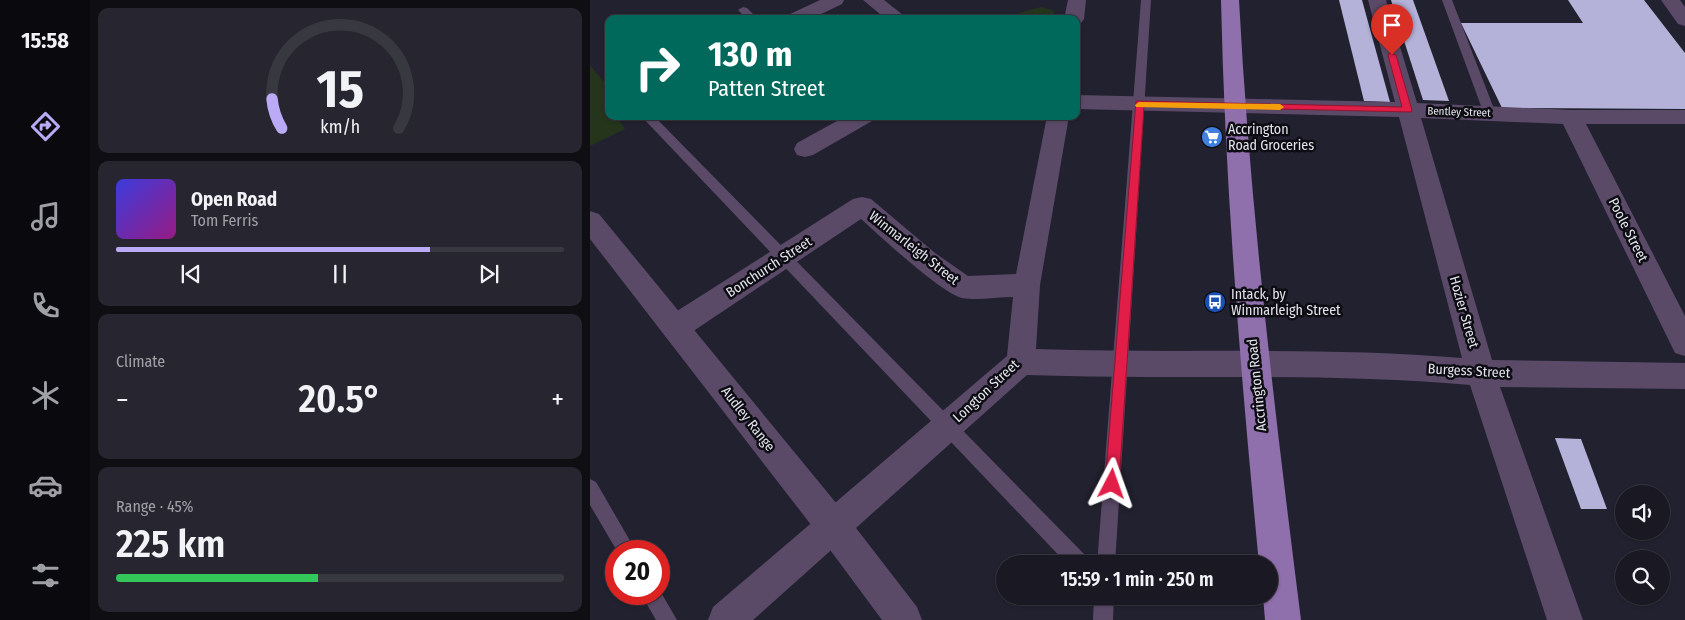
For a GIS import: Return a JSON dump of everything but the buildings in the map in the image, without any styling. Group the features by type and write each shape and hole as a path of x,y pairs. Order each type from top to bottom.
{"main road":[{"name":"Accrington Road","path":"1230,0 1233,107 1254,365 1283,620"}],"street":[{"path":"803,15 835,0"},
{"path":"872,0 893,15"},
{"path":"1075,15 1077,0"},
{"name":"Hozier Street","path":"1377,0 1481,373 1565,620"},
{"path":"1670,0 1685,20"},
{"name":"Bentley Street","path":"1080,102 1233,107 1338,107 1571,117 1685,118"},
{"name":"Poole Street","path":"1571,117 1685,344"},
{"path":"804,149 857,120"},
{"name":"Longton Street","path":"726,620 1021,362 1027,285 1057,120"},
{"name":"Bonchurch Street","path":"676,327 862,206"},
{"name":"Winmarleigh Street","path":"862,206 926,260 963,287 1027,285"},
{"name":"Audley Range","path":"590,221 834,527 904,620"},
{"path":"1021,362 1121,365 1254,365"},
{"name":"Burgess Street","path":"1254,365 1398,366 1481,373 1685,376"}],"lane":[{"path":"1107,555 1146,0"},
{"path":"1447,0 1490,114"},
{"path":"743,10 748,15"},
{"path":"651,120 1071,555"},
{"path":"590,488 621,540"},
{"path":"658,605 667,620"},
{"path":"1103,620 1104,605"}],"green space":[{"path":"1041,7 1054,11 1053,15 1012,15"},
{"path":"590,65 605,83 605,120 619,120 625,129 590,146"}],"slow traffic":[{"path":"1139,105 1139,103 1280,107"}],"place":[{"name":"Accrington Road Groceries","path":"1212,137"},
{"name":"Intack, by Winmarleigh Street","path":"1215,302"}],"route":[{"path":"1112,484 1139,103 1233,107 1338,107 1408,110 1392,55"}]}
